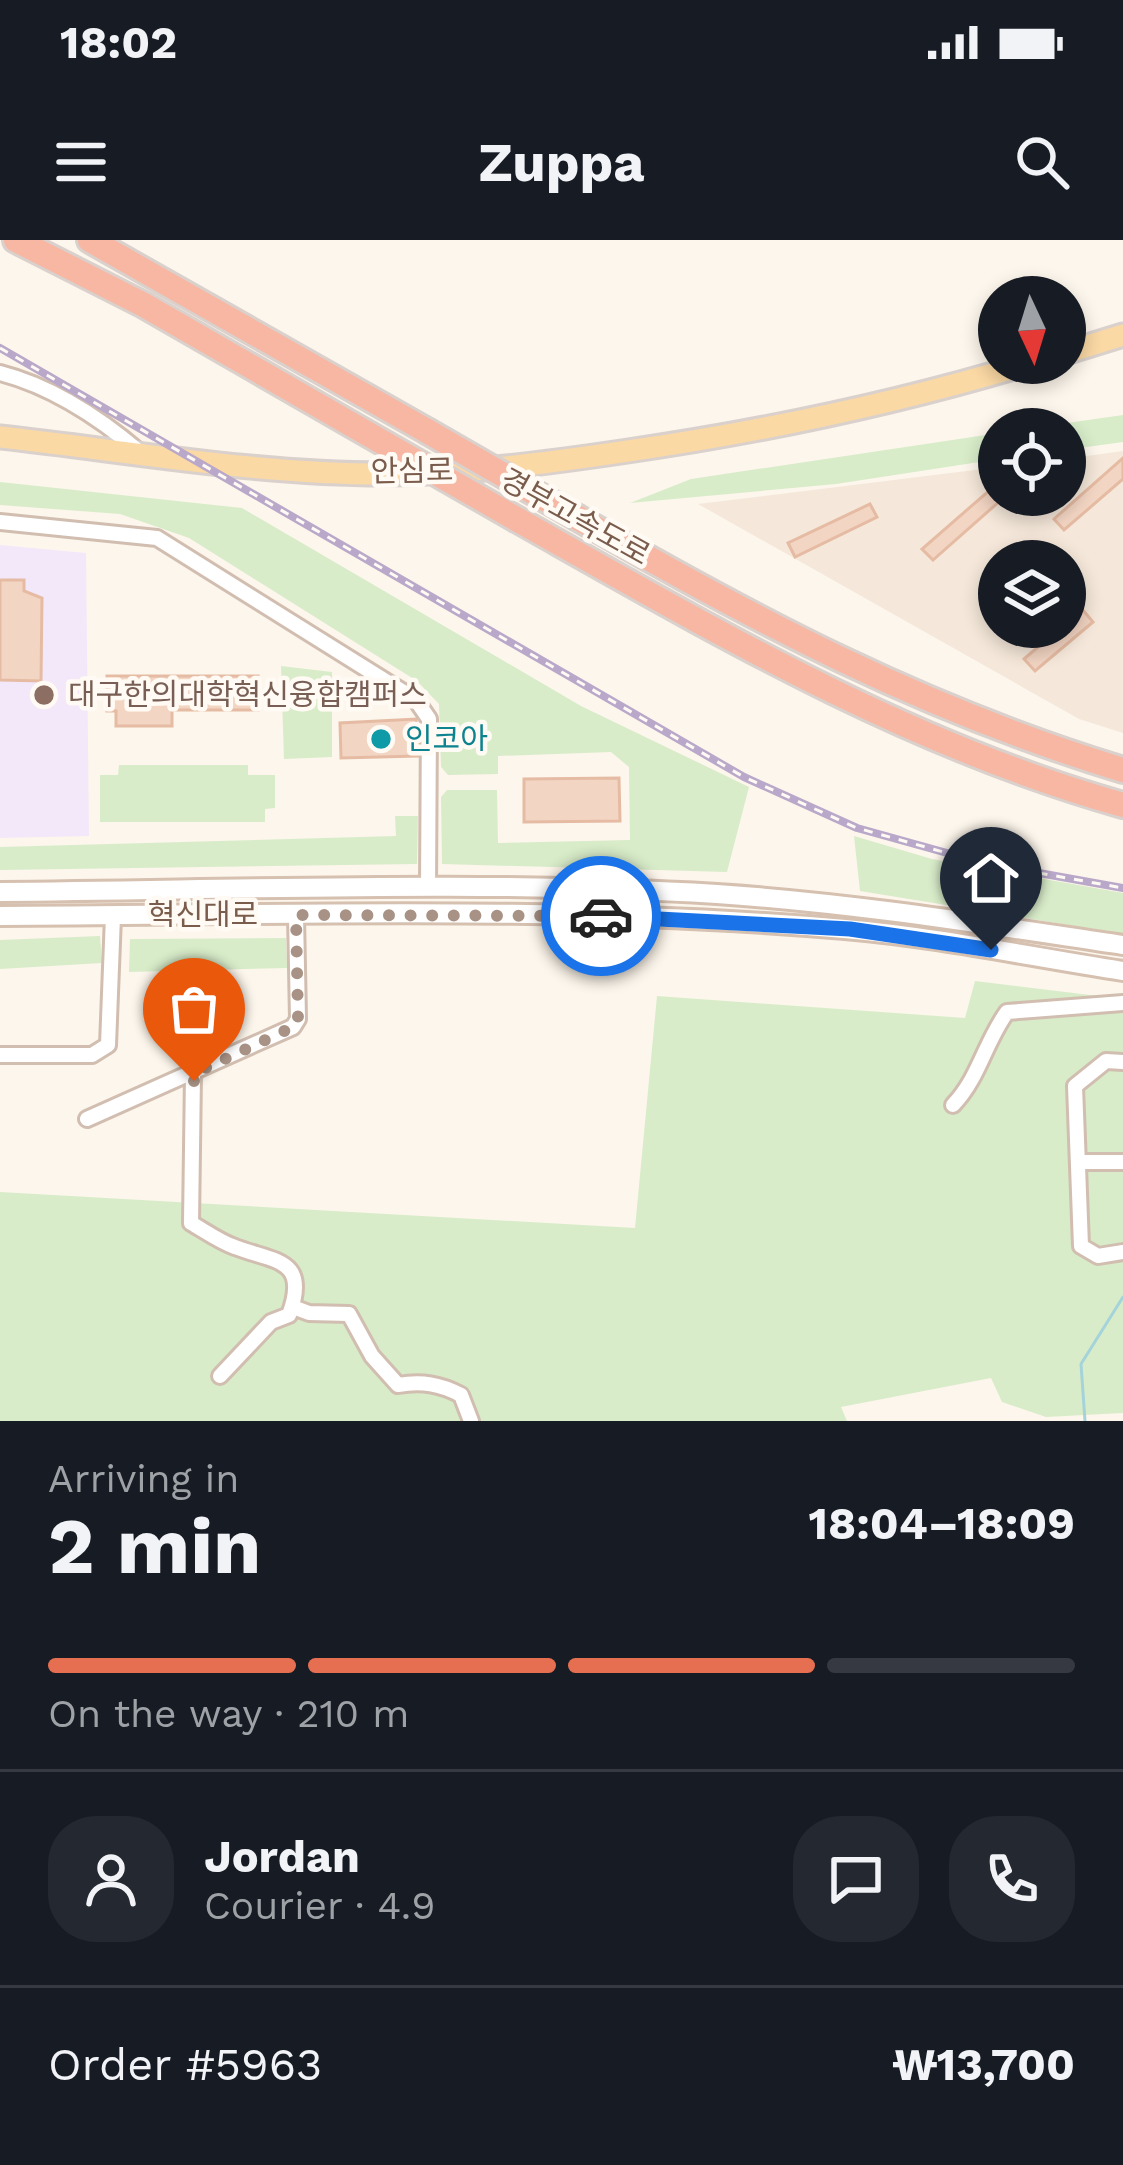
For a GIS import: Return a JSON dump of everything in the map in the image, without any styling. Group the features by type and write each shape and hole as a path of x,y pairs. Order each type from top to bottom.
{"highway":[{"name":"경부고속도로","path":"16,240 144,305 518,520 855,704 1028,774 1123,805"},
{"name":"경부고속도로","path":"90,240 757,620 888,685 1001,730 1123,770"}],"main road":[{"path":"1086,346 1123,335"},
{"name":"안심로","path":"0,437 287,470 384,474 519,468 792,425 978,377"},
{"path":"0,892 428,888 716,894 843,905 1123,945"},
{"name":"혁신대로","path":"0,916 723,920 850,929 1123,971"}],"street":[{"path":"0,373 26,380 141,453"},
{"path":"0,522 157,538 416,700 428,718 428,888"},
{"path":"87,1119 293,1027 298,1019 296,915"},
{"path":"0,1055 92,1055 108,1045 113,916"},
{"path":"953,1105 970,1086 994,1029 1007,1012 1123,1003"},
{"path":"1123,1062 1106,1061 1075,1086 1081,1246 1098,1256 1123,1252"},
{"path":"193,1074 191,1223 233,1247 274,1256 294,1275 297,1295 290,1316 271,1322 220,1376"},
{"path":"1078,1162 1123,1162"},
{"path":"292,1306 309,1313 349,1313 372,1356 398,1385 422,1382 451,1390 461,1395 471,1421"}],"shaded area":[{"path":"1123,451 1123,733 1079,719 698,504 978,470 978,516 1086,516 1086,456"},
{"name":"대구한의대학혁신융합캠퍼스","path":"0,545 86,553 89,836 0,838"}],"green space":[{"path":"1123,415 1123,442 1086,447 1086,420"},
{"path":"978,436 978,462 836,484 630,503 691,479"},
{"path":"0,482 242,508 581,706 749,787 727,872 442,864 441,797 447,790 497,790 498,843 630,840 629,767 611,752 498,756 498,774 448,775 441,767 439,704 417,681 189,538 120,514 0,505"},
{"path":"281,666 332,672 332,757 284,759"},
{"path":"119,765 248,765 248,775 275,775 275,808 265,809 265,822 100,822 100,775 118,775"},
{"path":"395,816 418,816 417,864 0,870 0,847 396,836"},
{"path":"854,836 932,859 1123,893 1123,934 860,891"},
{"path":"100,936 102,963 0,969 0,940"},
{"path":"286,938 287,968 129,972 130,939"},
{"path":"975,981 1123,999 1123,1413 1046,1417 1002,1402 991,1378 841,1407 847,1421 0,1421 0,1192 635,1228 657,996 965,1018"}],"building":[{"path":"1123,458 1123,479 1086,511 1086,491"},
{"path":"978,500 978,516 983,516 933,560 922,549"},
{"path":"870,504 877,517 795,557 788,543"},
{"path":"1057,516 1080,516 1064,530 1054,519"},
{"path":"0,580 24,580 24,591 42,598 41,681 0,680"},
{"path":"1037,648 1062,648 1035,671 1024,659"},
{"path":"107,676 258,676 258,710 172,710 172,726 116,726 116,711 107,711"},
{"name":"인코아","path":"416,719 418,756 341,758 340,723"},
{"path":"619,778 620,821 524,822 524,779"}],"waterway":[{"path":"1085,1421 1081,1364 1123,1297"}],"railway":[{"path":"0,348 744,777 857,828 983,863 1123,888"}],"way so far":[{"path":"194,1081 193,1074 293,1027 298,1019 296,915 601,916"}],"place":[{"name":"대구한의대학혁신융합캠퍼스","path":"44,695"},
{"name":"인코아","path":"381,739"}],"route":[{"path":"601,916 850,929 991,950"}]}
